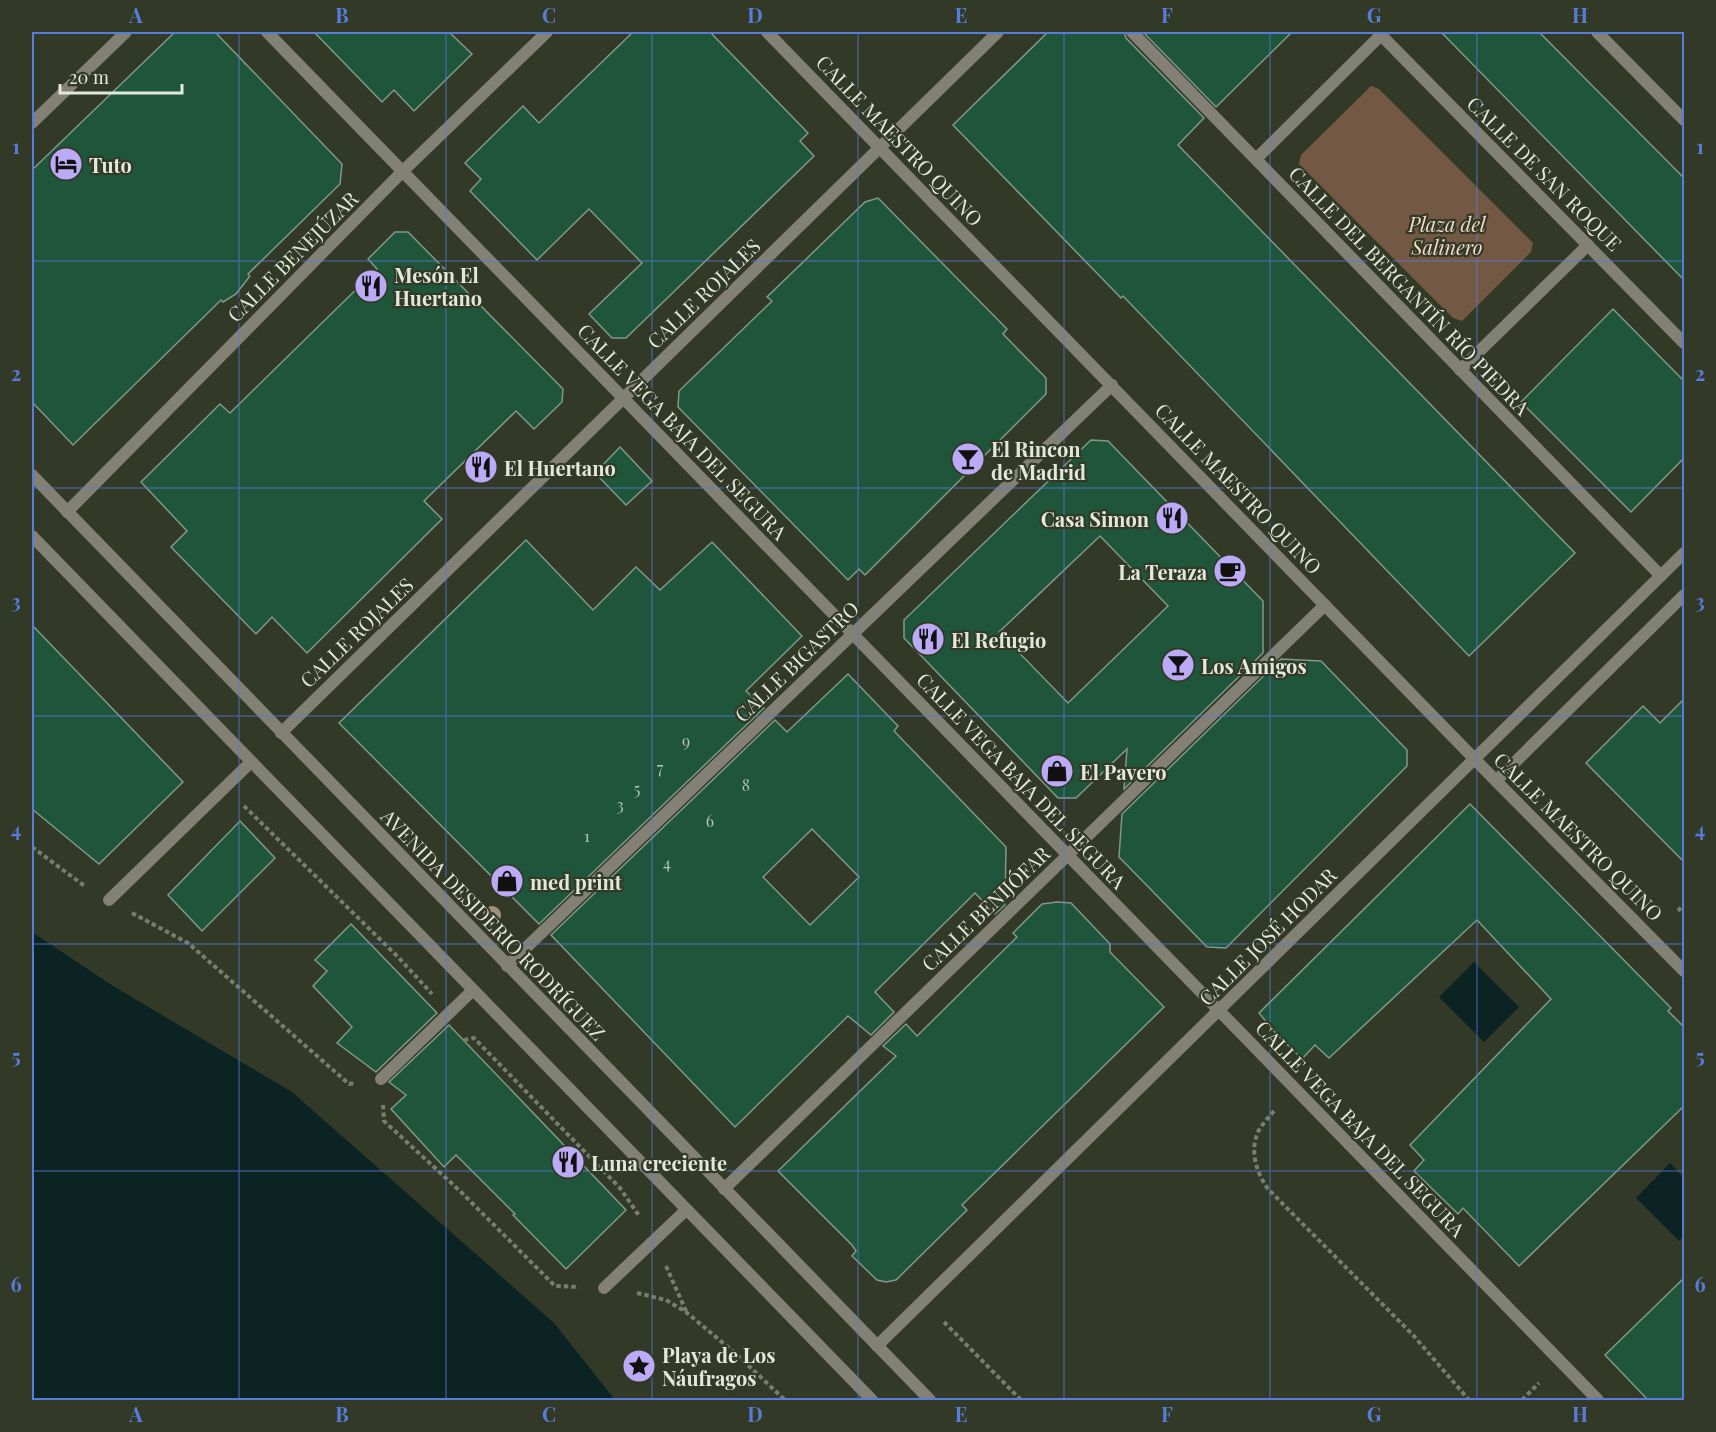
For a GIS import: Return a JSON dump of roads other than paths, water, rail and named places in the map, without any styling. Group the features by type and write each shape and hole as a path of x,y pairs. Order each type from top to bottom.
{"street":[{"path":"32,123 126,32"},
{"name":"CALLE VEGA BAJA DEL SEGURA","path":"267,32 1598,1401"},
{"name":"CALLE BENEJÚZAR","path":"67,512 403,171 547,32"},
{"name":"CALLE MAESTRO QUINO","path":"767,32 1684,971"},
{"name":"CALLE ROJALES","path":"281,733 998,32"},
{"name":"CALLE DEL BERGANTÍN RÍO PIEDRA","path":"1132,32 1661,576"},
{"path":"1597,32 1684,120"},
{"path":"1256,159 1380,33"},
{"name":"CALLE DE SAN ROQUE","path":"1380,33 1684,343"},
{"path":"1460,370 1588,245"},
{"name":"CALLE BIGASTRO","path":"507,966 1112,386"},
{"name":"AVENIDA DESIDERIO RODRÍGUEZ","path":"32,475 930,1401"},
{"path":"33,542 251,762 872,1401"},
{"name":"CALLE JOSÉ HODAR","path":"877,1346 1684,553"},
{"path":"1496,781 1684,595"},
{"name":"CALLE BENIJÓFAR","path":"724,1189 1325,605"},
{"path":"109,900 251,762"},
{"path":"381,1079 473,990"},
{"path":"604,1288 686,1210"}],"water":[{"path":"32,932 113,986 292,1092 554,1323 615,1400 32,1400"},
{"path":"1474,962 1519,1007 1484,1042 1439,997"},
{"path":"1670,1163 1684,1178 1684,1236 1679,1241 1636,1198"}],"place":[{"name":"Tuto","path":"66,164"},
{"name":"Mesón El Huertano","path":"371,286"},
{"name":"El Rincon de Madrid","path":"968,459"},
{"name":"El Huertano","path":"481,467"},
{"name":"Casa Simon","path":"1172,518"},
{"name":"La Teraza","path":"1230,571"},
{"name":"El Refugio","path":"928,639"},
{"name":"Los Amigos","path":"1178,665"},
{"name":"El Pavero","path":"1057,771"},
{"name":"med print","path":"507,881"},
{"name":"Luna creciente","path":"568,1162"},
{"name":"Playa de Los Náufragos","path":"639,1366"}],"park label":[{"name":"Plaza del Salinero","path":"1447,234"}]}
